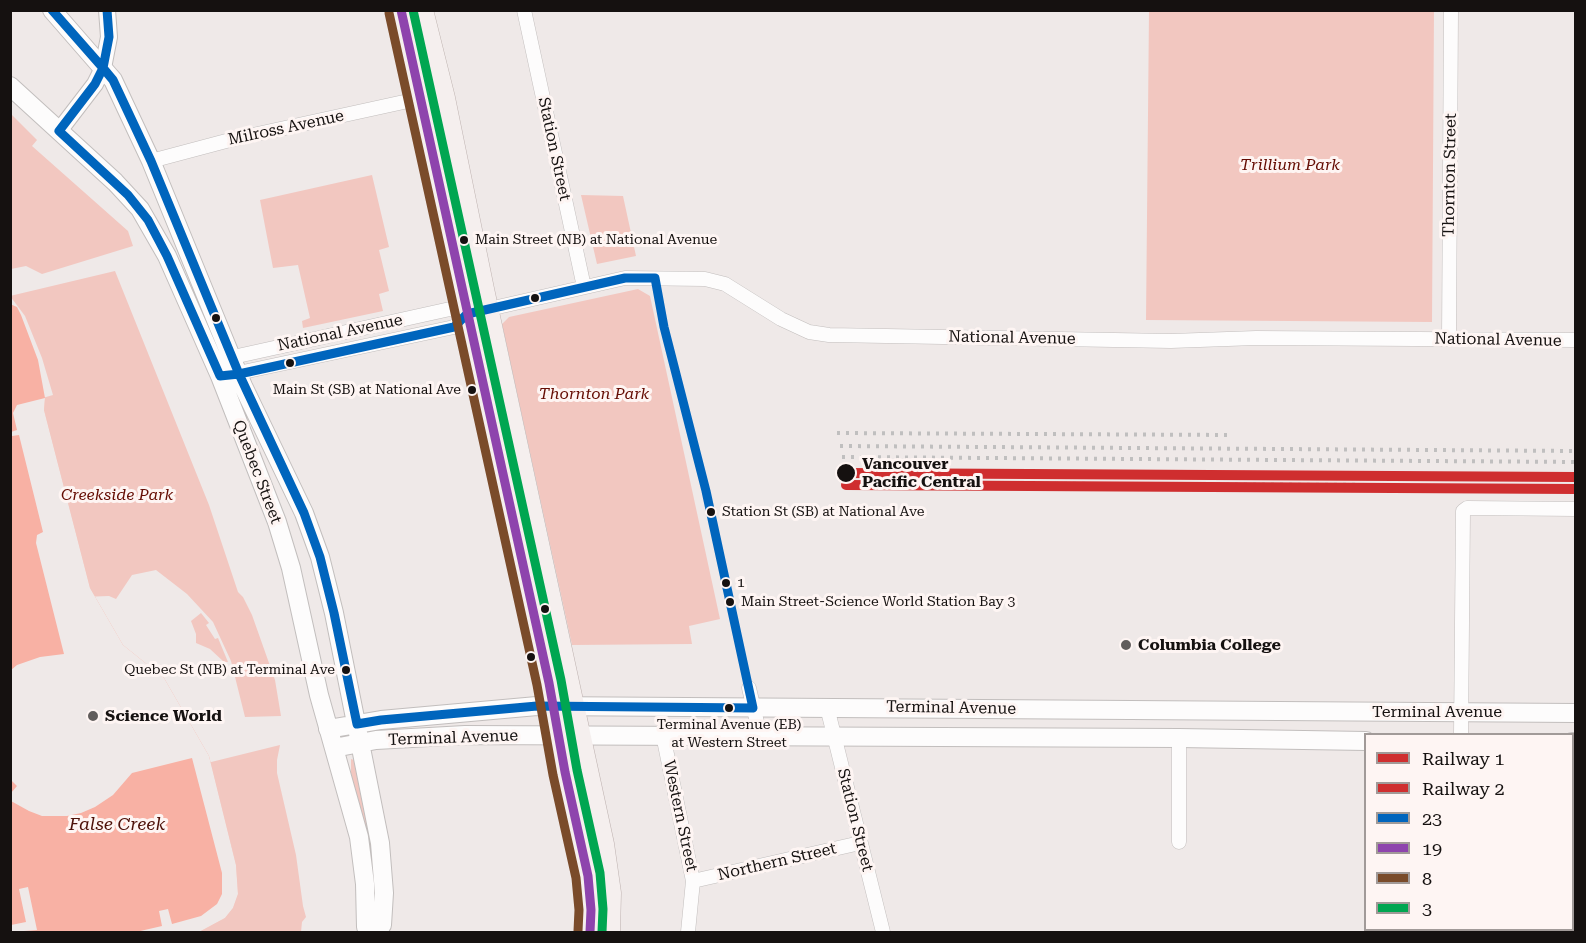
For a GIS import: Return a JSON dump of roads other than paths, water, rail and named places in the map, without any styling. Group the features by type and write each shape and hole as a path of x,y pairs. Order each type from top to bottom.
{"main road":[{"name":"Quebec Street","path":"52,10 113,80 151,161 266,436 304,513 320,557 334,613 380,843 383,872 382,924 376,933"},
{"path":"401,10 538,628 588,876 591,910 590,933"},
{"path":"423,10 445,98 609,871 612,893 610,933"},
{"name":"Quebec Street","path":"10,86 128,195 148,220 167,256 216,369 277,522 293,578 328,729 358,837 365,884 366,927 370,933"},
{"name":"Terminal Avenue","path":"328,729 481,710 553,706 1575,713"},
{"name":"Terminal Avenue","path":"334,748 376,740 465,735 760,735 1364,741"}],"street":[{"path":"59,131 94,84 102,68 109,37 107,10"},
{"name":"Station Street","path":"524,10 584,287"},
{"name":"Thornton Street","path":"1449,339 1451,10"},
{"name":"Milross Avenue","path":"151,161 210,145 422,98"},
{"name":"National Avenue","path":"216,369 239,374 454,327 467,314 625,278 705,279 725,284 774,315 809,332 829,335 1171,341 1256,338 1575,340"},
{"name":"National Avenue","path":"216,369 232,357 450,309 467,314"},
{"path":"1461,733 1463,511 1467,508 1575,509"},
{"path":"749,688 760,735"},
{"name":"Station Street","path":"827,707 883,933"},
{"name":"Western Street","path":"663,735 693,881 688,933"},
{"path":"1179,738 1179,842"},
{"name":"Northern Street","path":"693,881 860,843"}],"water":[{"name":"False Creek","path":"10,304 17,307 21,315 38,360 45,398 44,410 90,588 123,645 164,678 209,756 236,865 238,894 233,908 225,918 199,932 11,932"}],"railway":[{"path":"837,433 1231,435"},
{"path":"840,446 1576,451"},
{"path":"842,457 1576,462"},
{"path":"848,483 1392,485"}],"rail line":[{"name":"1","path":"846,473 1576,477"},
{"name":"2","path":"846,485 1576,489"}],"place":[{"name":"Main Street (NB) at National Avenue","path":"464,240"},
{"name":"Main St (SB) at National Ave","path":"472,390"},
{"name":"Vancouver Pacific Central","path":"846,473"},
{"name":"Station St (SB) at National Ave","path":"711,512"},
{"name":"1","path":"726,583"},
{"name":"Main Street-Science World Station Bay 3","path":"730,602"},
{"name":"Columbia College","path":"1126,645"},
{"name":"Quebec St (NB) at Terminal Ave","path":"346,670"},
{"name":"Terminal Avenue (EB) at Western Street","path":"729,708"},
{"name":"Science World","path":"93,716"}],"park label":[{"name":"Trillium Park","path":"1290,165"},
{"name":"Thornton Park","path":"594,394"},
{"name":"Creekside Park","path":"117,495"}]}
